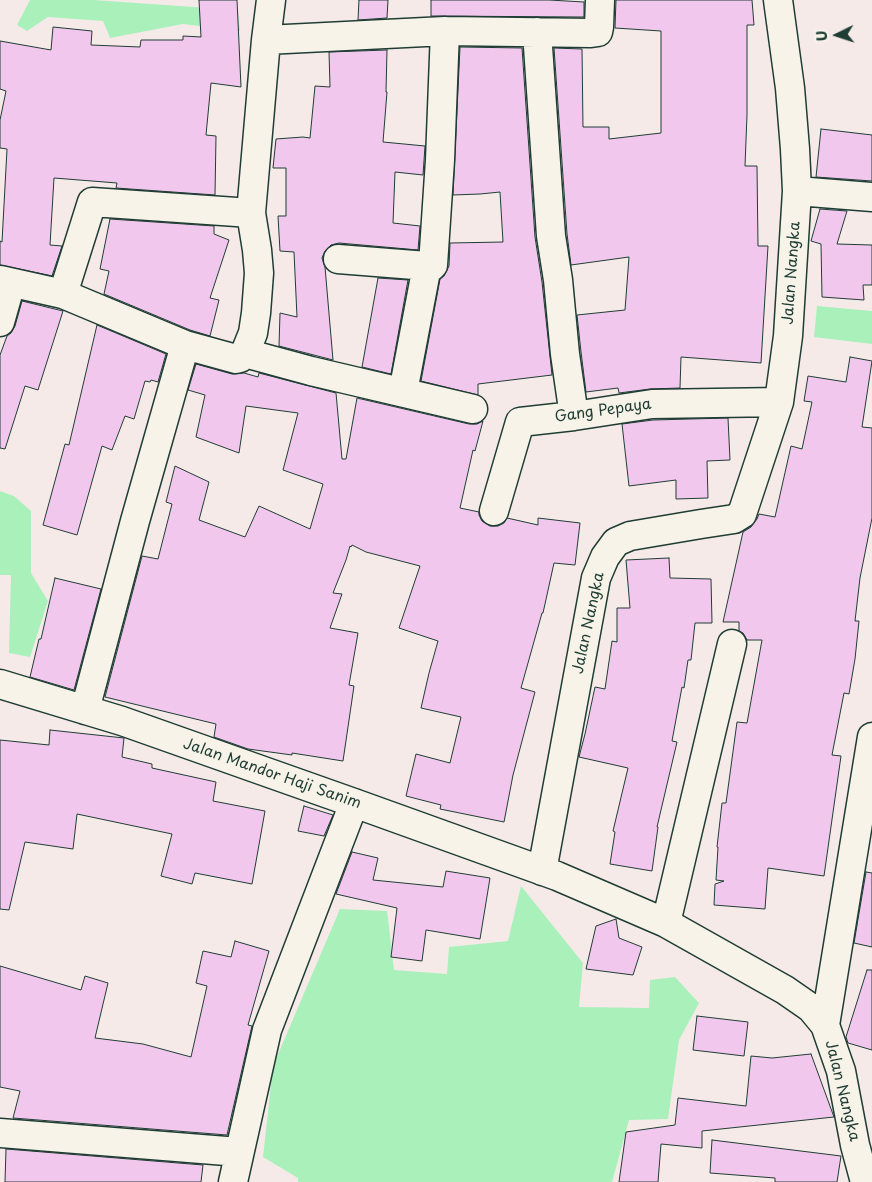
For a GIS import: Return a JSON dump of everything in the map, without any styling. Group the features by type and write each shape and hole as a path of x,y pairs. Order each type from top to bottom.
{"street":[{"path":"0,322 6,282 63,294 185,346 236,359 245,353 253,333 260,273 251,212 271,0"},
{"path":"266,40 445,31 591,33 598,32 600,0"},
{"name":"Jalan Nangka","path":"778,0 790,88 797,191 788,336 779,402 742,514 734,520 630,536 616,542 605,557 596,578 542,871 666,923 785,990 811,1008 826,1025 841,1071 855,1145 866,1182"},
{"path":"338,259 433,265 440,160 445,31"},
{"path":"537,32 551,236 574,416"},
{"path":"797,191 872,197"},
{"path":"63,294 92,202 251,212"},
{"path":"403,392 427,266"},
{"path":"85,710 135,522 185,346"},
{"path":"245,353 473,409"},
{"name":"Gang Pepaya","path":"494,511 520,422 652,404 779,402"},
{"path":"666,923 732,644"},
{"name":"Jalan Mandor Haji Sanim","path":"0,684 122,721 542,871"},
{"path":"826,1025 868,794 872,737"},
{"path":"233,1182 267,1030 354,803"},
{"path":"0,1132 239,1152"}],"green space":[{"path":"30,0 93,0 238,10 240,31 183,24 110,38 103,21 48,17 27,31 17,25"},
{"path":"817,306 872,311 872,344 814,337"},
{"path":"0,491 14,496 31,511 31,573 48,601 30,657 9,653 11,575 0,575"},
{"path":"521,886 583,963 579,1007 649,1008 650,980 675,977 699,1003 679,1040 668,1119 629,1120 612,1182 298,1182 298,1178 263,1157 273,1066 340,909 387,911 394,970 447,974 449,947 508,941"}],"building":[{"path":"199,0 237,0 241,87 211,83 206,135 216,136 215,195 116,188 117,183 54,178 50,245 62,246 52,276 0,265 7,149 0,148 0,120 6,91 0,89 0,41 51,50 53,27 92,31 91,45 140,47 141,40 183,40 183,36 201,37"},
{"path":"359,0 388,0 387,18 358,20"},
{"path":"431,0 549,0 584,2 584,17 431,16"},
{"path":"616,0 752,0 754,25 747,25 745,166 757,166 758,246 768,246 761,363 681,357 680,388 619,393 618,388 586,392 577,315 625,310 629,257 571,265 567,234 554,48 582,49 583,127 609,127 609,139 661,133 661,31 615,28"},
{"path":"460,47 522,48 535,237 552,375 478,384 478,395 421,381 440,279 444,276 449,266 450,243 503,242 500,192 453,195"},
{"path":"387,50 387,92 383,142 425,146 423,175 395,172 393,223 420,226 418,250 339,243 331,245 325,251 322,258 325,267 333,360 279,346 280,313 297,317 294,252 280,251 278,216 286,216 286,168 273,168 276,139 310,138 315,86 330,87 329,52"},
{"path":"821,129 872,135 872,181 816,177"},
{"path":"820,209 847,211 837,244 872,245 872,285 863,285 864,300 822,297 821,244 811,241"},
{"path":"110,219 214,226 214,234 229,240 210,298 219,300 210,336 190,330 104,294 109,271 100,269"},
{"path":"378,278 408,280 391,374 362,367"},
{"path":"22,301 63,311 38,390 25,386 5,449 0,448 0,355 7,336 15,326"},
{"path":"97,325 166,354 158,382 145,381 134,419 125,416 112,450 102,446 77,535 43,525 65,444 69,445"},
{"path":"850,357 872,361 862,427 872,428 872,518 860,578 855,621 859,621 855,659 849,694 844,693 832,755 841,756 824,876 768,868 765,909 714,905 715,884 724,881 716,880 717,847 722,803 726,803 737,722 747,723 762,640 747,640 743,633 739,631 739,622 723,622 743,532 751,527 759,514 775,517 791,446 802,449 812,402 804,401 808,376 846,382"},
{"path":"196,364 232,374 244,373 258,377 259,373 336,393 342,459 346,459 357,398 469,424 477,424 483,421 475,451 473,450 460,508 479,512 482,521 490,526 498,526 504,523 507,518 538,525 538,518 580,523 575,565 554,563 543,613 521,688 535,692 513,775 504,822 440,809 441,805 406,796 416,754 450,763 461,717 421,708 438,641 399,628 420,566 366,552 352,545 350,546 333,593 342,594 330,628 358,633 349,685 354,686 343,761 292,753 292,755 248,749 214,737 216,724 105,697 142,556 158,559 172,504 166,502 175,466 209,482 199,520 245,537 259,506 310,529 323,484 283,470 298,413 246,406 239,453 196,437 205,395 188,390"},
{"path":"728,418 730,460 707,461 708,498 676,499 676,480 629,486 622,424 653,420"},
{"path":"669,558 670,578 711,579 712,623 695,623 691,660 688,660 684,688 682,687 672,741 677,742 657,827 652,871 610,864 615,832 613,831 628,768 579,757 595,687 605,689 612,641 617,642 617,608 630,608 626,560"},
{"path":"55,578 101,589 74,690 30,677"},
{"path":"50,730 124,738 122,757 152,764 152,768 216,782 213,801 265,811 252,884 195,873 192,884 161,876 172,834 77,814 73,849 25,842 9,910 0,909 0,740 49,745"},
{"path":"304,806 333,815 324,836 298,831"},
{"path":"352,852 378,858 373,880 443,887 446,871 490,878 480,939 426,930 422,961 391,957 397,908 336,894"},
{"path":"866,872 872,873 872,947 854,943"},
{"path":"616,919 619,938 642,947 633,975 586,969 596,926"},
{"path":"235,941 269,951 248,1025 252,1026 227,1135 13,1118 20,1091 0,1087 0,966 81,990 85,976 108,983 95,1038 143,1044 191,1057 207,986 196,983 203,951 231,957"},
{"path":"867,970 872,970 872,1050 848,1043 846,1037"},
{"path":"697,1016 748,1022 744,1056 693,1050"},
{"path":"811,1054 834,1117 702,1131 702,1148 661,1144 658,1182 619,1182 626,1132 675,1125 678,1098 746,1106 751,1056 772,1058"},
{"path":"712,1140 841,1156 837,1182 775,1182 775,1178 710,1173"},
{"path":"6,1149 203,1165 201,1182 5,1182"}]}
